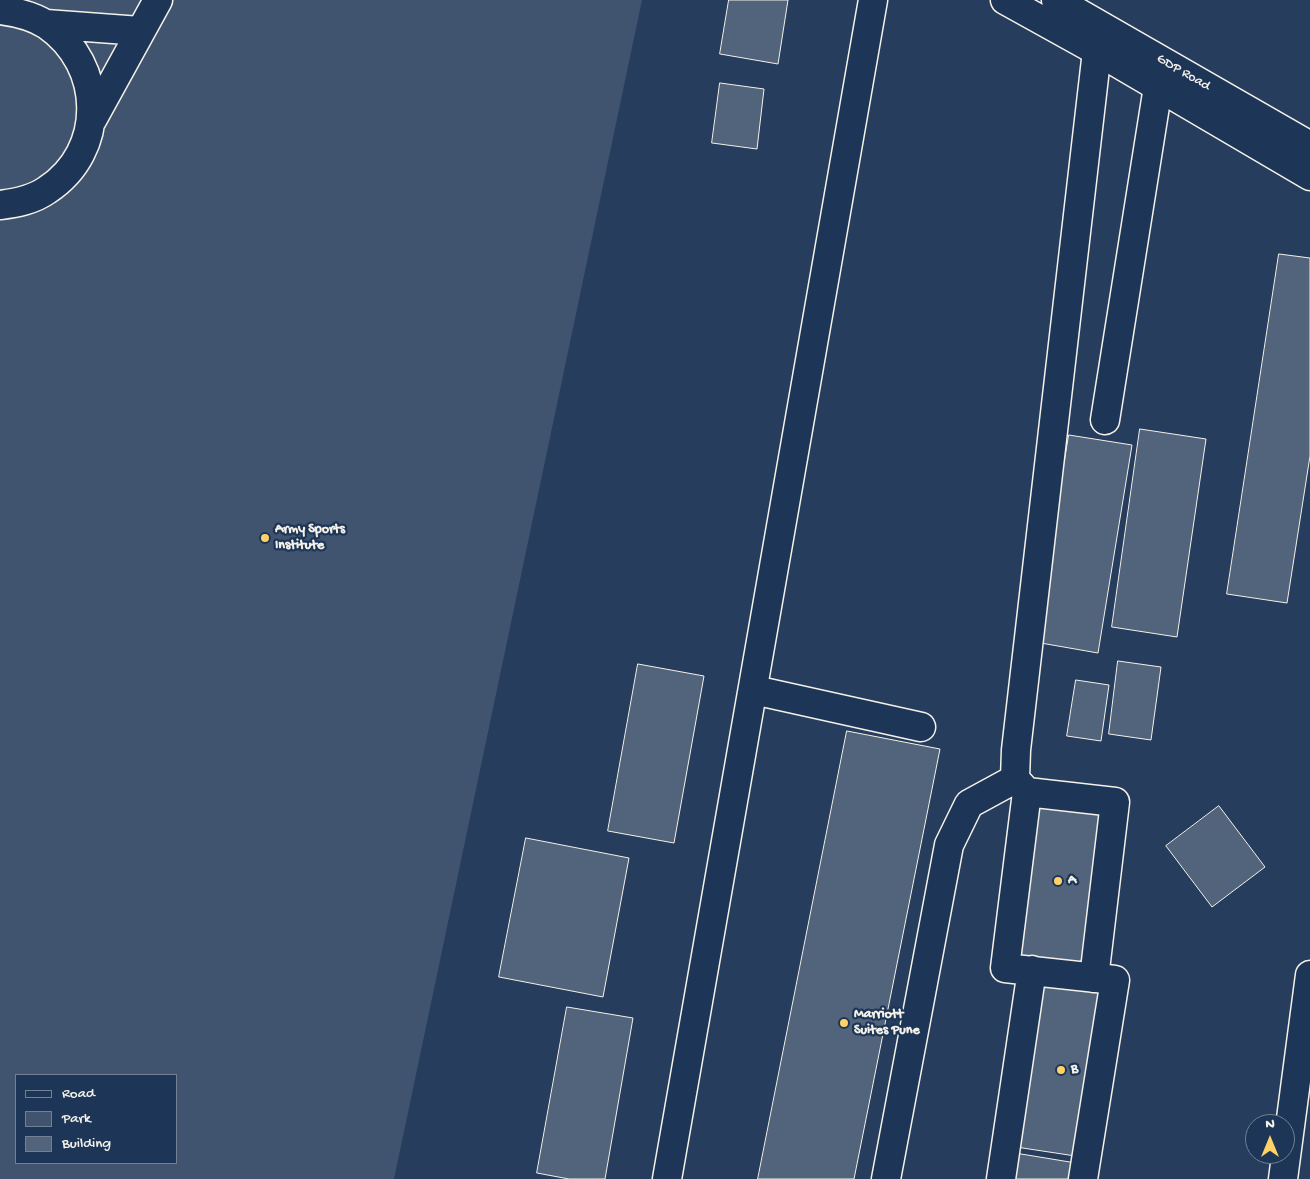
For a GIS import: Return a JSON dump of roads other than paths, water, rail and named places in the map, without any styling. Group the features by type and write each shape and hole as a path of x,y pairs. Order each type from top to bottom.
{"street":[{"path":"0,206 21,202 47,191 68,172 83,148 91,121 158,0"},
{"path":"667,1179 754,690 873,0"},
{"path":"1005,0 1097,51 1310,176"},
{"name":"GDP Road","path":"1056,0 1310,146"},
{"path":"13,8 46,24 68,43 83,66 91,93 91,121"},
{"path":"46,24 140,31"},
{"path":"1084,1179 1115,980 1005,968 1021,785 1016,750 1097,51"},
{"path":"1105,420 1158,87"},
{"path":"754,690 921,727"},
{"path":"886,1179 949,845 969,804 1021,785 1116,802 1094,978"},
{"path":"1001,1179 1032,970"},
{"path":"1283,1179 1310,975"}],"place":[{"name":"Army Sports Institute","path":"265,538"},
{"name":"A","path":"1058,881"},
{"name":"Marriott Suites Pune","path":"844,1023"},
{"name":"B","path":"1061,1070"}]}
